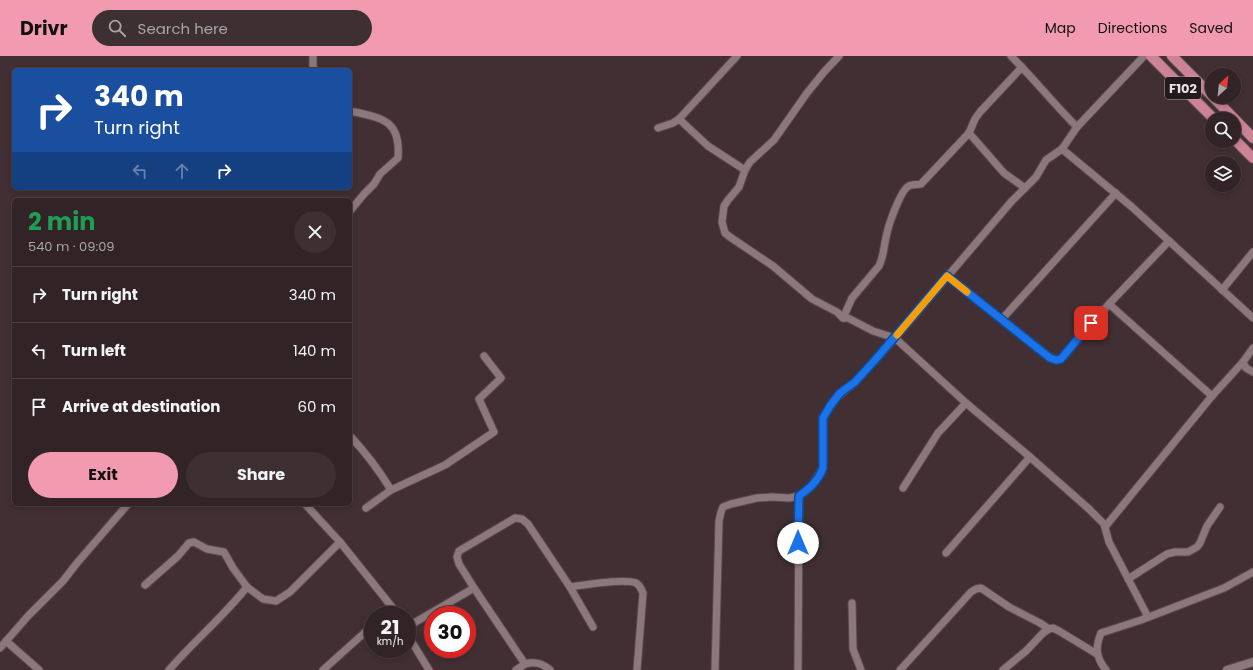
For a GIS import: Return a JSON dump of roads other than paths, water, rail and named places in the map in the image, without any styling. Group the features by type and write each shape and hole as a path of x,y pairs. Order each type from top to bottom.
{"main road":[{"name":"F102","path":"1151,56 1207,112"},
{"name":"F102","path":"1172,56 1205,90"},
{"name":"F102","path":"1219,104 1253,138"},
{"path":"1241,146 1253,158"}],"street":[{"path":"312,56 314,68"},
{"path":"658,128 673,123 679,119 737,56"},
{"path":"839,56 807,93 774,140 750,162 745,170 739,187 724,206 722,222 725,233 773,266 812,299 837,312 843,318 848,318 873,331 895,338 966,403 1089,509 1105,527 1108,542 1148,617"},
{"path":"1011,56 1077,127"},
{"path":"715,670 720,512 723,507 739,501 772,497 789,498 799,496 811,487 821,474 823,468 823,418 840,393 855,382 895,338 1011,202 1036,177 1046,160 1062,149 1077,127 1144,56"},
{"path":"843,318 852,298 879,266 882,260 887,232 905,189 909,186 921,184 970,133 975,119 980,112 1022,67"},
{"path":"352,111 379,118 387,123 393,128 398,136 399,146 398,158 380,174 374,184 352,209"},
{"path":"679,119 708,146 745,170"},
{"path":"970,133 1004,174 1025,188"},
{"path":"1062,149 1116,193 1253,318"},
{"path":"1002,320 1116,193"},
{"path":"947,276 1050,358 1056,360 1061,359 1109,304 1169,241"},
{"path":"1222,290 1253,252"},
{"path":"1109,304 1212,396"},
{"path":"1105,527 1212,396 1243,362 1253,348"},
{"path":"366,508 391,490 445,465 494,432 478,399 501,378 484,356"},
{"path":"1243,362 1246,368 1253,372"},
{"path":"903,488 938,433 966,403"},
{"path":"352,438 369,456 391,490"},
{"path":"946,553 1030,457"},
{"path":"798,670 799,496"},
{"path":"0,648 28,616 63,581 126,506"},
{"path":"307,506 340,542 391,606"},
{"path":"1128,579 1167,554 1175,552 1188,552 1197,547 1207,526 1220,507"},
{"path":"525,664 474,588 457,557 459,551 515,518 522,519 528,524 570,587 593,628"},
{"path":"146,585 178,556 189,543 194,542 207,549 224,552 232,568 247,588 263,598 276,601 290,592 340,542"},
{"path":"1106,670 1097,654 1098,642 1101,634 1224,588 1253,572"},
{"path":"570,587 622,581 635,583 640,587 643,593 637,670"},
{"path":"169,670 189,647 232,606 247,588"},
{"path":"416,622 474,588"},
{"path":"900,670 971,592 976,589 981,588 987,591 1009,607 1040,622 1049,629"},
{"path":"852,603 853,649 861,670"},
{"path":"1003,670 1026,651 1043,633 1053,628 1097,654"},
{"path":"323,670 364,633"},
{"path":"6,641 39,670"},
{"path":"416,650 430,670"},
{"path":"516,670 525,664 533,662 539,662 550,670"},
{"path":"1227,670 1253,662"}]}
